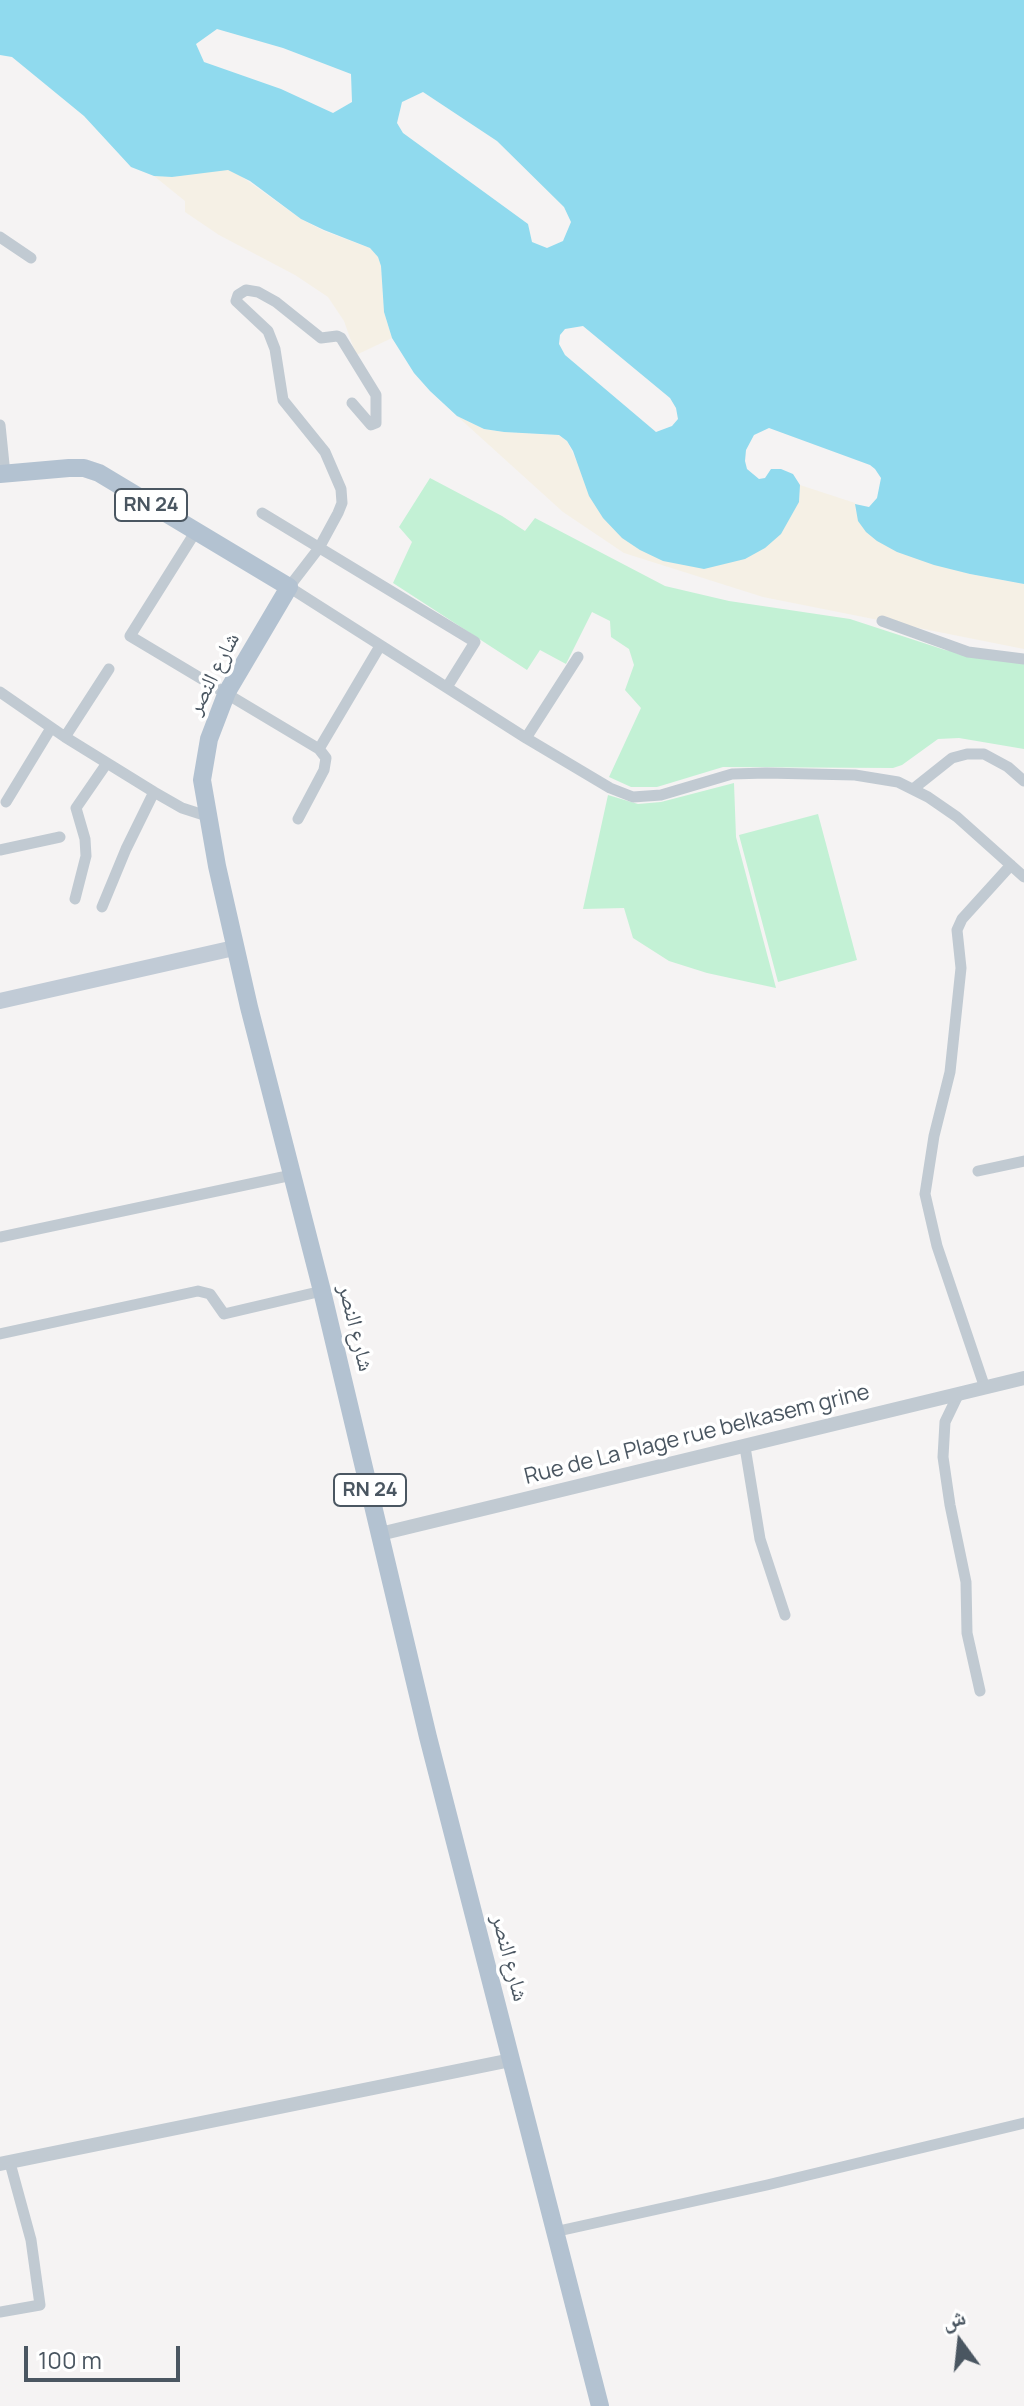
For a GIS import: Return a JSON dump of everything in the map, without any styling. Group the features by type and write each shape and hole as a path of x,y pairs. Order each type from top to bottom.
{"main road":[{"name":"RN 24","path":"2,474 84,468 99,473 289,587"},
{"name":"شارع النصر","path":"289,587 227,692 209,739 202,780 234,948 322,1291 417,1695 600,2406"},
{"path":"0,1001 234,948"}],"street":[{"path":"0,237 31,258"},
{"path":"352,403 371,425 376,423 376,395 341,338 321,338 276,302 258,292 246,290 238,295 236,301 268,331 275,349 283,400 325,452 341,489 342,503 319,548 289,587 610,788 633,797 661,795 732,774 766,773 855,775 898,782 957,817 1024,877"},
{"path":"0,425 2,474"},
{"path":"262,513 475,642 447,687"},
{"path":"196,531 130,636 319,749 326,758 324,770 298,819"},
{"path":"882,621 968,652 1024,659"},
{"path":"319,749 380,646"},
{"path":"526,738 578,657"},
{"path":"65,737 109,669"},
{"path":"0,692 51,728 154,792 182,808 210,817"},
{"path":"6,802 51,728"},
{"path":"913,789 952,758 967,754 984,754 1008,767 1024,781"},
{"path":"75,899 86,856 85,839 76,808 107,763"},
{"path":"102,907 154,792"},
{"path":"0,850 60,837"},
{"path":"985,1388 937,1246 925,1194 934,1136 950,1072 961,968 957,930 962,919 1011,865"},
{"path":"978,1171 1024,1161"},
{"path":"0,1237 292,1175"},
{"path":"0,1334 198,1291 210,1294 224,1314 322,1291"},
{"name":"Rue de La Plage rue belkasem grine","path":"380,1534 1024,1378"},
{"path":"958,1395 945,1422 943,1457 966,1582 967,1633 980,1691"},
{"path":"745,1447 760,1539 785,1615"},
{"path":"0,2312 40,2305 31,2240 5,2164 511,2060"},
{"path":"554,2232 1024,2123"}],"green space":[{"path":"430,478 525,531 535,518 665,586 729,601 850,619 945,650 1024,662 1024,749 959,738 938,739 893,768 723,767 657,787 631,787 609,777 641,708 625,690 634,665 629,649 611,637 610,621 592,612 566,664 540,650 527,670 393,583 412,542 399,527"},
{"path":"734,783 736,837 776,988 669,961 633,938 624,908 583,909 608,795 638,804 661,802"},
{"path":"818,814 857,960 778,982 739,835"}],"sand":[{"path":"215,170 238,174 301,219 370,248 381,266 384,312 392,338 356,355 344,321 328,297 185,212 185,201 154,176 172,177"},
{"path":"457,416 484,429 558,435 567,441 577,462 799,502 800,485 855,503 856,512 897,552 970,574 1024,584 1024,649 763,597 624,553 563,512"}],"water":[{"path":"0,0 1024,0 1024,584 934,565 877,541 858,521 855,504 869,507 877,498 881,478 875,469 769,428 754,435 746,450 745,461 747,469 759,479 765,478 771,469 781,469 793,474 800,485 799,502 781,534 745,559 704,569 663,561 640,550 622,538 603,518 589,496 567,441 559,435 484,429 457,416 430,391 414,373 392,338 384,312 381,266 370,248 301,219 250,181 228,170 172,177 154,176 131,167 84,116 12,57 0,55"}],"pier":[{"path":"217,29 283,48 351,74 352,102 333,113 281,89 204,62 196,44"},
{"path":"423,92 497,141 564,207 571,222 563,241 547,248 532,242 528,224 403,133 397,123 402,102"},
{"path":"583,326 670,398 678,419 672,426 656,432 565,355 559,344 560,335 565,329"}]}
